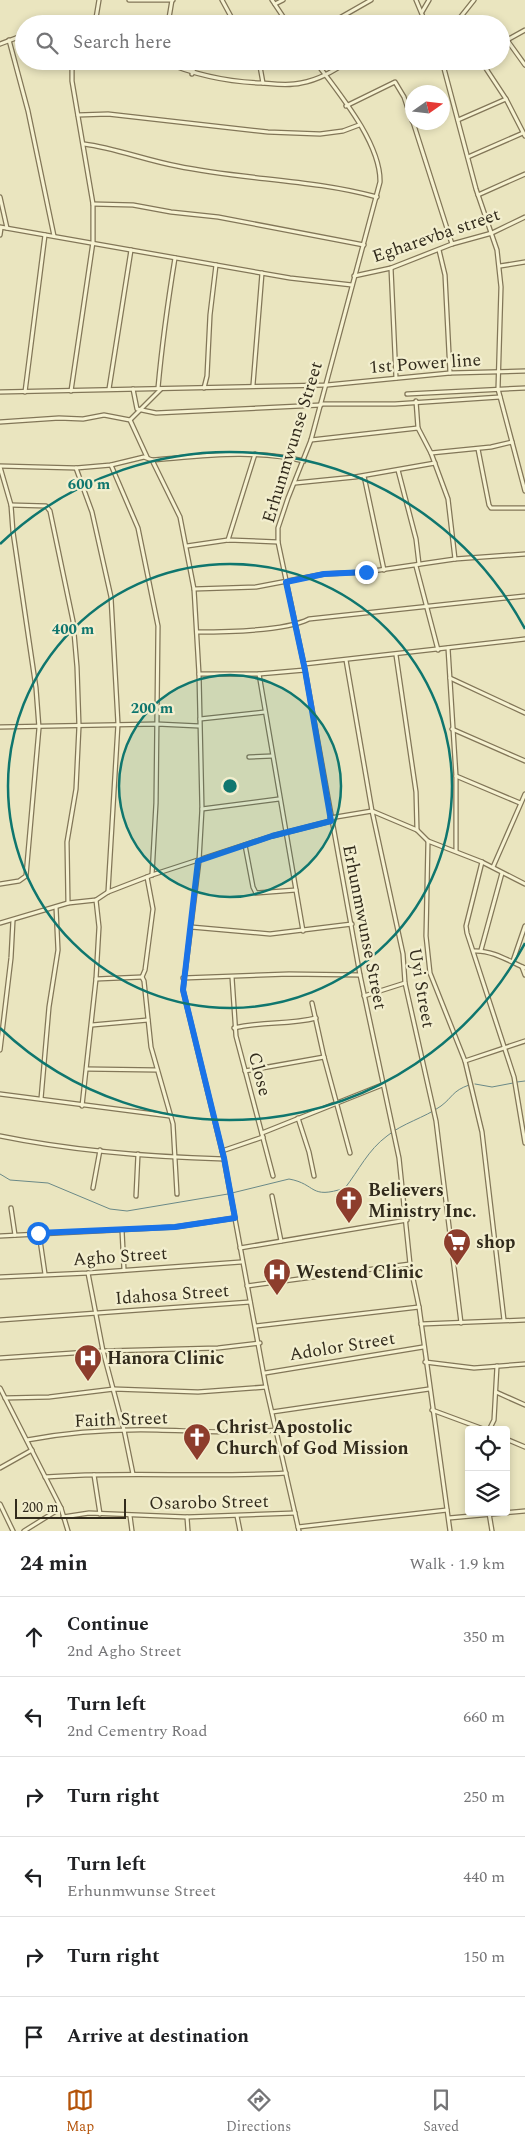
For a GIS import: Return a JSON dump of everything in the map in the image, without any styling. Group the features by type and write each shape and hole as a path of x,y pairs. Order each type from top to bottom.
{"street":[{"path":"96,15 99,0"},
{"path":"129,0 172,0 170,15"},
{"path":"222,0 230,15"},
{"path":"272,0 282,15"},
{"path":"275,4 283,0"},
{"path":"345,15 371,0"},
{"path":"416,0 422,15"},
{"path":"421,12 429,0"},
{"path":"461,15 474,0"},
{"path":"510,38 525,30"},
{"path":"0,44 15,38"},
{"path":"9,40 15,62"},
{"path":"510,44 525,64"},
{"path":"17,70 28,111 54,236"},
{"path":"71,390 94,242 93,204 72,82 72,70"},
{"path":"183,70 192,74 263,84 300,84 326,75 334,70"},
{"path":"192,74 193,70"},
{"path":"261,70 263,84"},
{"name":"Erhunmwunse Street","path":"322,70 359,125 377,156 381,170 377,197 354,276 327,385 304,461 278,528 278,542 304,664 364,996 399,1158 407,1220 410,1264 419,1307 425,1362 450,1531"},
{"path":"444,70 478,195 492,233 500,266 498,389 525,491"},
{"path":"468,157 524,135 506,99 488,70"},
{"path":"346,106 395,82 405,100"},
{"path":"458,120 506,99"},
{"path":"78,115 108,114 268,132 320,134 343,132 359,125"},
{"path":"416,130 452,244"},
{"path":"84,144 105,147 176,166 310,184 377,197"},
{"path":"478,195 525,174"},
{"path":"0,197 7,229"},
{"path":"93,204 134,205 171,212 218,216 364,245"},
{"name":"Egharevba street","path":"354,276 391,268 452,244 492,233 525,217"},
{"path":"0,235 0,228 94,242 262,273 352,285"},
{"path":"25,392 45,235"},
{"path":"109,389 131,250"},
{"path":"439,250 446,275 450,373"},
{"path":"130,420 160,388 161,345 168,314 175,258"},
{"path":"500,266 525,262"},
{"path":"204,388 207,376 210,315 216,265"},
{"path":"391,268 396,378"},
{"path":"253,385 262,273"},
{"name":"1st Power line","path":"0,392 204,388 253,385 327,385 450,373 525,371"},
{"path":"407,394 525,388"},
{"path":"132,389 139,410"},
{"path":"139,410 170,414 321,405 395,404 416,401 500,397"},
{"path":"416,401 418,428 431,452 448,499 455,559"},
{"path":"0,422 58,418 84,419 104,415 123,417 130,420 147,457 152,460 180,517 194,589 199,674 202,809 191,927 183,978 184,994 224,1158 241,1262 260,1343 266,1387 298,1529 447,1510"},
{"path":"311,440 418,428"},
{"path":"431,452 478,449 512,442"},
{"path":"478,449 491,508 525,508"},
{"path":"152,460 255,454 281,456 304,461"},
{"path":"228,540 255,454"},
{"path":"0,884 19,881 26,876 39,728 35,678 13,532 11,506 0,466 76,468 111,465 147,457"},
{"path":"295,483 364,476 435,463"},
{"path":"111,465 138,528 158,626 152,875"},
{"path":"76,468 92,512 111,597 118,724 108,892"},
{"path":"398,470 416,539 418,565 438,650"},
{"path":"364,476 384,570"},
{"path":"11,506 46,506 50,511 73,620 79,726 76,789 67,842 68,903"},
{"path":"187,546 228,540 278,542"},
{"path":"194,589 256,587 324,574 384,570 455,559 525,554"},
{"path":"196,632 228,632 296,625 309,619 525,596"},
{"path":"304,664 396,655 525,638"},
{"path":"448,648 456,776 456,851"},
{"path":"396,655 416,792 418,830"},
{"name":"Uyi Street","path":"346,660 372,811 403,954 405,983 434,1112 461,1323"},
{"path":"199,674 259,674 305,670"},
{"path":"259,674 303,931"},
{"path":"450,678 525,714"},
{"path":"200,719 265,712"},
{"path":"0,727 39,728 118,724 199,726"},
{"path":"452,729 525,761"},
{"path":"249,757 272,756"},
{"path":"456,776 520,803"},
{"path":"493,867 525,794"},
{"path":"202,809 279,799"},
{"path":"0,923 68,903 96,900 108,892 152,875 245,845 331,820 372,811 418,830 428,841 482,862 525,884"},
{"path":"428,841 426,936 430,973 465,1061 482,1132 504,1320"},
{"path":"245,845 253,887 256,893 296,890"},
{"path":"482,862 466,926 514,1077 525,1143"},
{"path":"481,950 502,872"},
{"path":"147,877 153,909 145,970 142,977 156,1070 173,1124 177,1158 177,1194"},
{"path":"82,1106 92,1025 91,1010 96,980 99,927 96,900"},
{"path":"41,1098 49,1007 58,950 56,907"},
{"path":"0,1050 13,942 13,920"},
{"path":"191,927 270,934 352,924"},
{"path":"513,961 525,926"},
{"path":"474,951 481,950 513,961 524,968 525,975"},
{"path":"183,978 289,974 360,975"},
{"path":"96,980 142,977"},
{"name":"Close","path":"232,977 234,1028 273,1176"},
{"path":"364,996 405,983"},
{"path":"312,1003 324,1057 350,1153"},
{"path":"234,1028 265,1022 302,1022 316,1018"},
{"path":"92,1025 148,1020"},
{"path":"465,1061 505,1046 525,1041"},
{"path":"245,1070 324,1057"},
{"path":"87,1069 156,1070"},
{"path":"262,1132 383,1085"},
{"path":"0,1094 170,1116"},
{"path":"298,1118 309,1152 314,1176"},
{"path":"0,1136 30,1142 177,1158 224,1158"},
{"path":"222,1151 263,1137"},
{"path":"93,1188 100,1150"},
{"path":"136,1196 138,1154"},
{"path":"272,1196 281,1241"},
{"path":"11,1208 15,1235"},
{"path":"0,1236 175,1227 235,1218"},
{"path":"240,1248 407,1220"},
{"path":"122,1230 124,1270"},
{"path":"38,1233 45,1274"},
{"name":"Agho Street","path":"0,1278 45,1274 88,1274 241,1262"},
{"path":"247,1286 410,1264"},
{"path":"88,1274 103,1351 114,1389 133,1474"},
{"name":"Idahosa Street","path":"0,1320 250,1302"},
{"path":"256,1326 419,1307"},
{"path":"420,1324 525,1320"},
{"path":"0,1358 103,1351 179,1350 260,1343"},
{"name":"Adolor Street","path":"265,1372 423,1347"},
{"path":"425,1362 474,1368 525,1364"},
{"path":"490,1426 494,1420 497,1366"},
{"path":"4,1398 49,1397 114,1389 198,1392 266,1387"},
{"path":"0,1388 61,1508 68,1531"},
{"path":"272,1412 429,1389"},
{"path":"496,1392 525,1405"},
{"path":"432,1410 477,1426"},
{"name":"Faith Street","path":"27,1440 53,1435 124,1430 228,1434 276,1430"},
{"path":"510,1441 525,1447"},
{"path":"0,1468 32,1450"},
{"path":"45,1477 133,1474 213,1476 286,1473"},
{"path":"94,1475 100,1514"},
{"path":"0,1504 13,1531"},
{"path":"24,1531 61,1508"},
{"path":"510,1512 525,1511"},
{"name":"Osarobo Street","path":"63,1517 79,1514 186,1518 295,1514"},
{"path":"130,1516 132,1531"},
{"path":"237,1516 240,1531"},
{"path":"449,1518 465,1516"},
{"path":"490,1516 492,1531"},
{"path":"186,1518 188,1531"}],"waterway":[{"path":"517,1082 525,1081"},
{"path":"475,1084 492,1087 513,1083"},
{"path":"232,1193 289,1179 298,1181 319,1192 345,1188 369,1154 393,1131 434,1110 445,1103 456,1092 469,1085"},
{"path":"0,1174 10,1180 48,1183 110,1209 127,1211 228,1194"}],"place":[{"name":"Believers Ministry Inc.","path":"349,1224"},
{"name":"shop","path":"457,1266"},
{"name":"Westend Clinic","path":"277,1296"},
{"name":"Hanora Clinic","path":"88,1382"},
{"name":"Christ Apostolic Church of God Mission","path":"197,1461"}],"route":[{"path":"38,1233 175,1227 235,1218 224,1158 183,990 198,861 272,836 331,821 305,670 286,582 324,574 366,572"}]}
